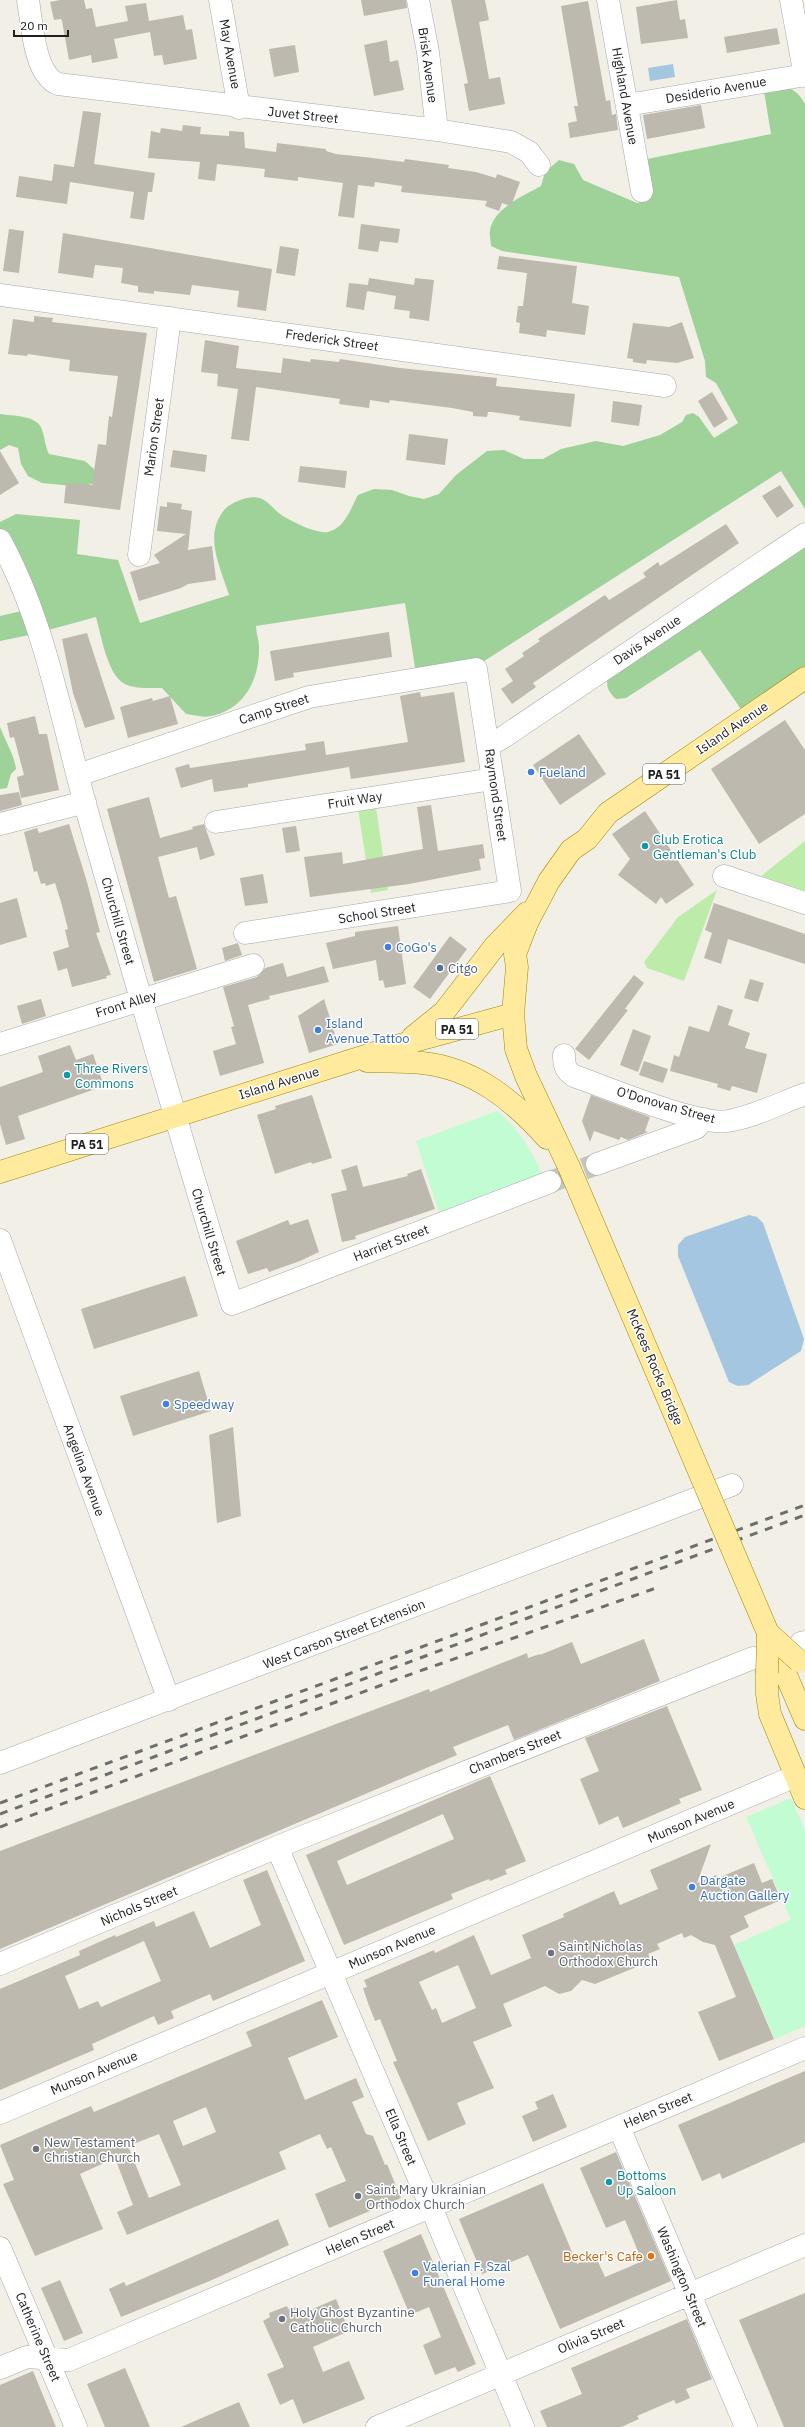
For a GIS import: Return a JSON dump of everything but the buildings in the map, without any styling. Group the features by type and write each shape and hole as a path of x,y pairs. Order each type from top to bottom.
{"main road":[{"name":"Island Avenue","path":"0,1172 400,1044 513,1014 518,966 515,954 538,902 571,850 587,839 608,813 805,678"},
{"name":"Island Avenue","path":"518,966 528,959 550,909 583,855 587,839"},
{"path":"400,1044 422,1031 444,1012 495,946 538,902"},
{"name":"McKees Rocks Bridge","path":"513,1014 515,1038 520,1063 567,1162 805,1719"},
{"path":"349,1061 422,1063 472,1077 516,1105 567,1162"},
{"path":"803,1653 770,1637 760,1665 770,1714 805,1798"}],"street":[{"name":"Juvet Street","path":"28,0 42,67 50,81 58,84 240,108 437,130 511,142 529,152 539,165"},
{"name":"May Avenue","path":"220,0 240,108"},
{"name":"Brisk Avenue","path":"418,0 428,52 437,130"},
{"name":"Highland Avenue","path":"608,0 642,191"},
{"path":"791,0 805,75"},
{"name":"Desiderio Avenue","path":"627,105 805,75"},
{"name":"Frederick Street","path":"0,295 665,386"},
{"name":"Marion Street","path":"138,555 170,318"},
{"name":"Davis Avenue","path":"488,744 499,740 805,534"},
{"name":"Churchill Street","path":"0,540 18,574 35,614 85,802 173,1116 232,1304"},
{"name":"Raymond Street","path":"476,669 510,891"},
{"name":"Camp Street","path":"78,775 309,697 476,669"},
{"name":"Fruit Way","path":"216,822 493,778"},
{"path":"0,824 85,802"},
{"path":"724,876 805,903"},
{"path":"510,891 538,902"},
{"name":"School Street","path":"245,933 510,891"},
{"name":"Front Alley","path":"0,1044 253,965"},
{"name":"O'Donovan Street","path":"564,1055 564,1065 567,1072 574,1076 648,1102 704,1119 728,1121 805,1094"},
{"path":"597,1164 696,1128 704,1119"},
{"name":"Harriet Street","path":"232,1304 550,1182"},
{"name":"Angelina Avenue","path":"0,1240 169,1700"},
{"name":"West Carson Street Extension","path":"0,1763 688,1504 732,1485"},
{"name":"Chambers Street","path":"277,1847 760,1665"},
{"name":"Munson Avenue","path":"0,2113 784,1781"},
{"name":"Nichols Street","path":"0,1964 277,1847"},
{"name":"Ella Street","path":"277,1847 431,2207 523,2427"},
{"name":"Helen Street","path":"0,2368 27,2357 69,2360 805,2048"},
{"name":"Washington Street","path":"619,2127 746,2427"},
{"name":"Olivia Street","path":"377,2427 805,2245"},
{"name":"Catherine Street","path":"0,2248 76,2427"}],"green space":[{"path":"763,85 788,88 797,93 805,104 805,509 781,471 478,665 416,674 405,603 256,626 259,644 259,659 257,670 248,691 233,707 223,713 208,717 186,714 162,688 133,687 125,684 119,679 109,663 96,617 41,632 0,543 0,522 16,514 80,520 77,554 118,560 140,623 229,595 215,551 215,529 218,519 225,509 238,501 255,497 260,498 280,514 296,523 317,531 328,532 334,530 343,522 358,495 374,489 392,490 424,499 439,494 456,475 487,451 504,450 524,459 543,459 561,449 596,441 623,446 660,435 682,422 686,415 693,413 699,417 714,438 738,423 716,383 706,377 705,361 679,277 502,251 491,246 490,230 497,215 510,204 541,186 545,172 559,160 574,164 583,180 637,203 648,200 642,160 771,134"},
{"path":"0,414 24,417 36,421 42,430 49,454 85,461 96,471 97,482 83,487 42,483 28,476 21,464 18,448 9,445 0,450"},
{"path":"805,541 805,674 745,715 700,650 626,698 616,699 609,691 607,685 608,675"},
{"path":"26,610 34,634 0,641 0,616"},
{"path":"0,727 12,754 16,769 11,774 7,788 0,789"},
{"path":"376,807 388,890 371,893 358,809"},
{"path":"805,841 805,891 761,876"},
{"path":"717,890 684,981 647,968 644,962 678,917"},
{"path":"497,1111 512,1125 524,1141 543,1176 440,1216 416,1141"},
{"path":"791,1798 805,1830 805,2026 775,2039 734,1945 791,1920 746,1817"}],"water":[{"path":"673,64 675,77 650,81 648,68"},
{"path":"749,1215 757,1217 763,1223 804,1339 801,1351 748,1385 738,1386 729,1382 678,1256 678,1245 685,1237"}],"tunnel":[{"path":"553,1181 597,1164"}],"railway":[{"path":"0,1803 805,1505"},
{"path":"0,1814 805,1515"},
{"path":"0,1827 414,1673 659,1587"}],"place":[{"name":"Fueland","path":"531,772"},
{"name":"Club Erotica Gentleman's Club","path":"645,846"},
{"name":"CoGo's","path":"388,947"},
{"name":"Citgo","path":"440,968"},
{"name":"Island Avenue Tattoo","path":"318,1030"},
{"name":"Three Rivers Commons","path":"67,1075"},
{"name":"Speedway","path":"166,1404"},
{"name":"Dargate Auction Gallery","path":"692,1887"},
{"name":"Saint Nicholas Orthodox Church","path":"551,1953"},
{"name":"New Testament Christian Church","path":"36,2149"},
{"name":"Bottoms Up Saloon","path":"609,2182"},
{"name":"Saint Mary Ukrainian Orthodox Church","path":"358,2196"},
{"name":"Becker's Cafe","path":"651,2256"},
{"name":"Valerian F. Szal Funeral Home","path":"415,2273"},
{"name":"Holy Ghost Byzantine Catholic Church","path":"282,2319"}]}
